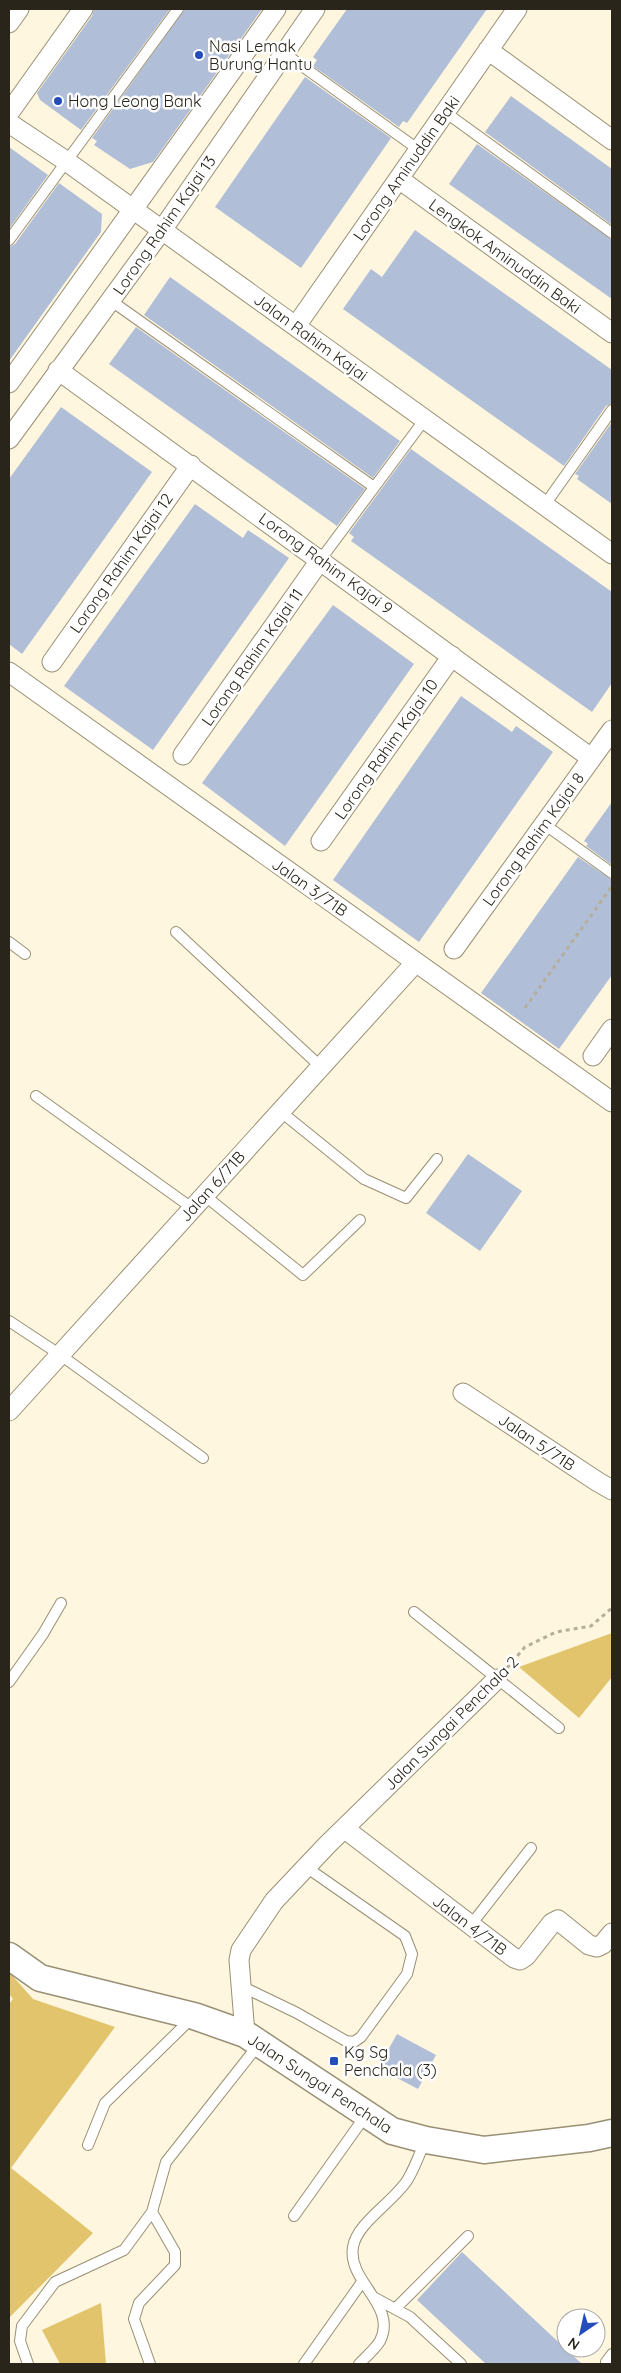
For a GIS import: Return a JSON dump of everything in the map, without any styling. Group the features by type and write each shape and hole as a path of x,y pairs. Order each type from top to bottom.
{"street":[{"path":"9,23 19,9"},
{"path":"40,143 9,114 83,9"},
{"name":"Lorong Rahim Kajai 13","path":"9,383 276,9"},
{"name":"Lorong Rahim Kajai 13","path":"9,439 162,230 315,9"},
{"name":"Lorong Aminuddin Baki","path":"296,326 517,9"},
{"path":"488,50 612,140"},
{"name":"Jalan Rahim Kajai","path":"9,123 66,161 612,554"},
{"name":"Lengkok Aminuddin Baki","path":"399,179 612,333"},
{"name":"Lorong Rahim Kajai 9","path":"58,370 592,758"},
{"name":"Lorong Rahim Kajai 12","path":"52,662 191,465"},
{"name":"Lorong Rahim Kajai 11","path":"183,755 321,560"},
{"name":"Lorong Rahim Kajai 10","path":"321,841 452,656"},
{"name":"Jalan 3/71B","path":"9,672 612,1102"},
{"name":"Lorong Rahim Kajai 8","path":"454,948 612,730"},
{"name":"Jalan 6/71B","path":"9,1411 58,1354 416,962"},
{"path":"593,1056 612,1028"},
{"name":"Jalan 5/71B","path":"463,1393 612,1490"},
{"name":"Jalan Sungai Penchala 2","path":"252,2039 239,1960 241,1950 274,1901 306,1867 497,1679"},
{"name":"Jalan 4/71B","path":"345,1829 470,1926 520,1960 526,1956 552,1923 558,1920 589,1945 596,1947 602,1944 612,1933"},
{"name":"Jalan Sungai Penchala","path":"9,1956 40,1978 194,2016 252,2039 392,2131 426,2140 484,2150 589,2138 612,2133"}],"lane":[{"path":"9,240 178,9"},
{"path":"284,53 419,150"},
{"path":"445,112 612,233"},
{"path":"110,300 374,487"},
{"path":"544,506 612,410"},
{"path":"321,560 425,419"},
{"path":"544,824 612,874"},
{"path":"176,932 321,1067"},
{"path":"9,942 25,954"},
{"path":"36,1096 198,1201 303,1274 360,1220"},
{"path":"280,1111 364,1179 406,1198 437,1158"},
{"path":"9,1321 203,1458"},
{"path":"9,1682 43,1634 61,1603"},
{"path":"414,1612 559,1728"},
{"path":"470,1926 531,1848"},
{"path":"242,1986 346,2041 354,2042 361,2037 407,1974 412,1954 405,1936 306,1867"},
{"path":"88,2145 105,2103 194,2016"},
{"path":"28,2364 20,2341 22,2326 55,2282 124,2250 152,2212 166,2162 252,2039"},
{"path":"294,2216 366,2115"},
{"path":"360,2364 380,2341 384,2324 375,2298 362,2282 353,2265 353,2246 360,2232 407,2180 426,2140"},
{"path":"150,2364 134,2319 139,2303 175,2265 175,2252 152,2212"},
{"path":"394,2309 468,2236"},
{"path":"304,2364 362,2282"},
{"path":"375,2298 410,2317 461,2364"},
{"path":"609,2364 606,2362 612,2354"}],"path":[{"path":"525,1008 612,886"},
{"name":"Jalan Sungai Penchala 2","path":"497,1679 525,1647 556,1632 591,1626 612,1608"}],"shaded area":[{"path":"612,1633 612,1677 579,1718 519,1667"},
{"path":"9,1972 33,1999 115,2027 11,2168 93,2233 9,2318 9,2004 13,1999 9,1994"},
{"path":"101,2303 106,2364 60,2364 42,2330"}],"building":[{"path":"94,9 170,9 81,130 40,100 37,93 92,16"},
{"path":"185,9 262,9 153,162 130,169 94,145 97,141 92,138"},
{"path":"347,9 487,9 407,123 403,121 399,127 313,66 317,60 313,57"},
{"path":"305,77 391,138 301,268 215,207"},
{"path":"511,96 612,169 612,225 485,132"},
{"path":"477,144 612,240 612,299 449,184"},
{"path":"9,147 48,175 9,229"},
{"path":"59,183 102,214 101,232 9,361 9,247 15,244"},
{"path":"415,230 612,370 612,403 606,406 564,466 343,309 371,269 382,277"},
{"path":"170,277 400,441 373,478 144,315"},
{"path":"136,327 365,489 337,526 109,364"},
{"path":"61,407 152,472 22,654 9,644 9,479"},
{"path":"612,422 612,504 577,479 579,476 575,474"},
{"path":"411,449 612,592 612,683 592,712 351,541 354,537 349,533"},
{"path":"195,504 243,538 248,530 289,558 153,750 64,686"},
{"path":"333,605 414,664 285,846 202,783"},
{"path":"461,696 512,732 516,726 553,752 419,942 333,880"},
{"path":"612,802 612,865 586,846 588,844 584,841"},
{"path":"578,857 612,880 612,975 559,1049 481,993"},
{"path":"468,1154 522,1191 480,1251 426,1213"},
{"path":"397,2034 436,2055 418,2089 378,2068"},
{"path":"462,2252 556,2340 556,2358 576,2358 582,2364 486,2364 417,2300"}],"place":[{"name":"Nasi Lemak Burung Hantu","path":"199,55"},
{"name":"Hong Leong Bank","path":"58,101"},
{"name":"Kg Sg Penchala (3)","path":"334,2061"}]}
